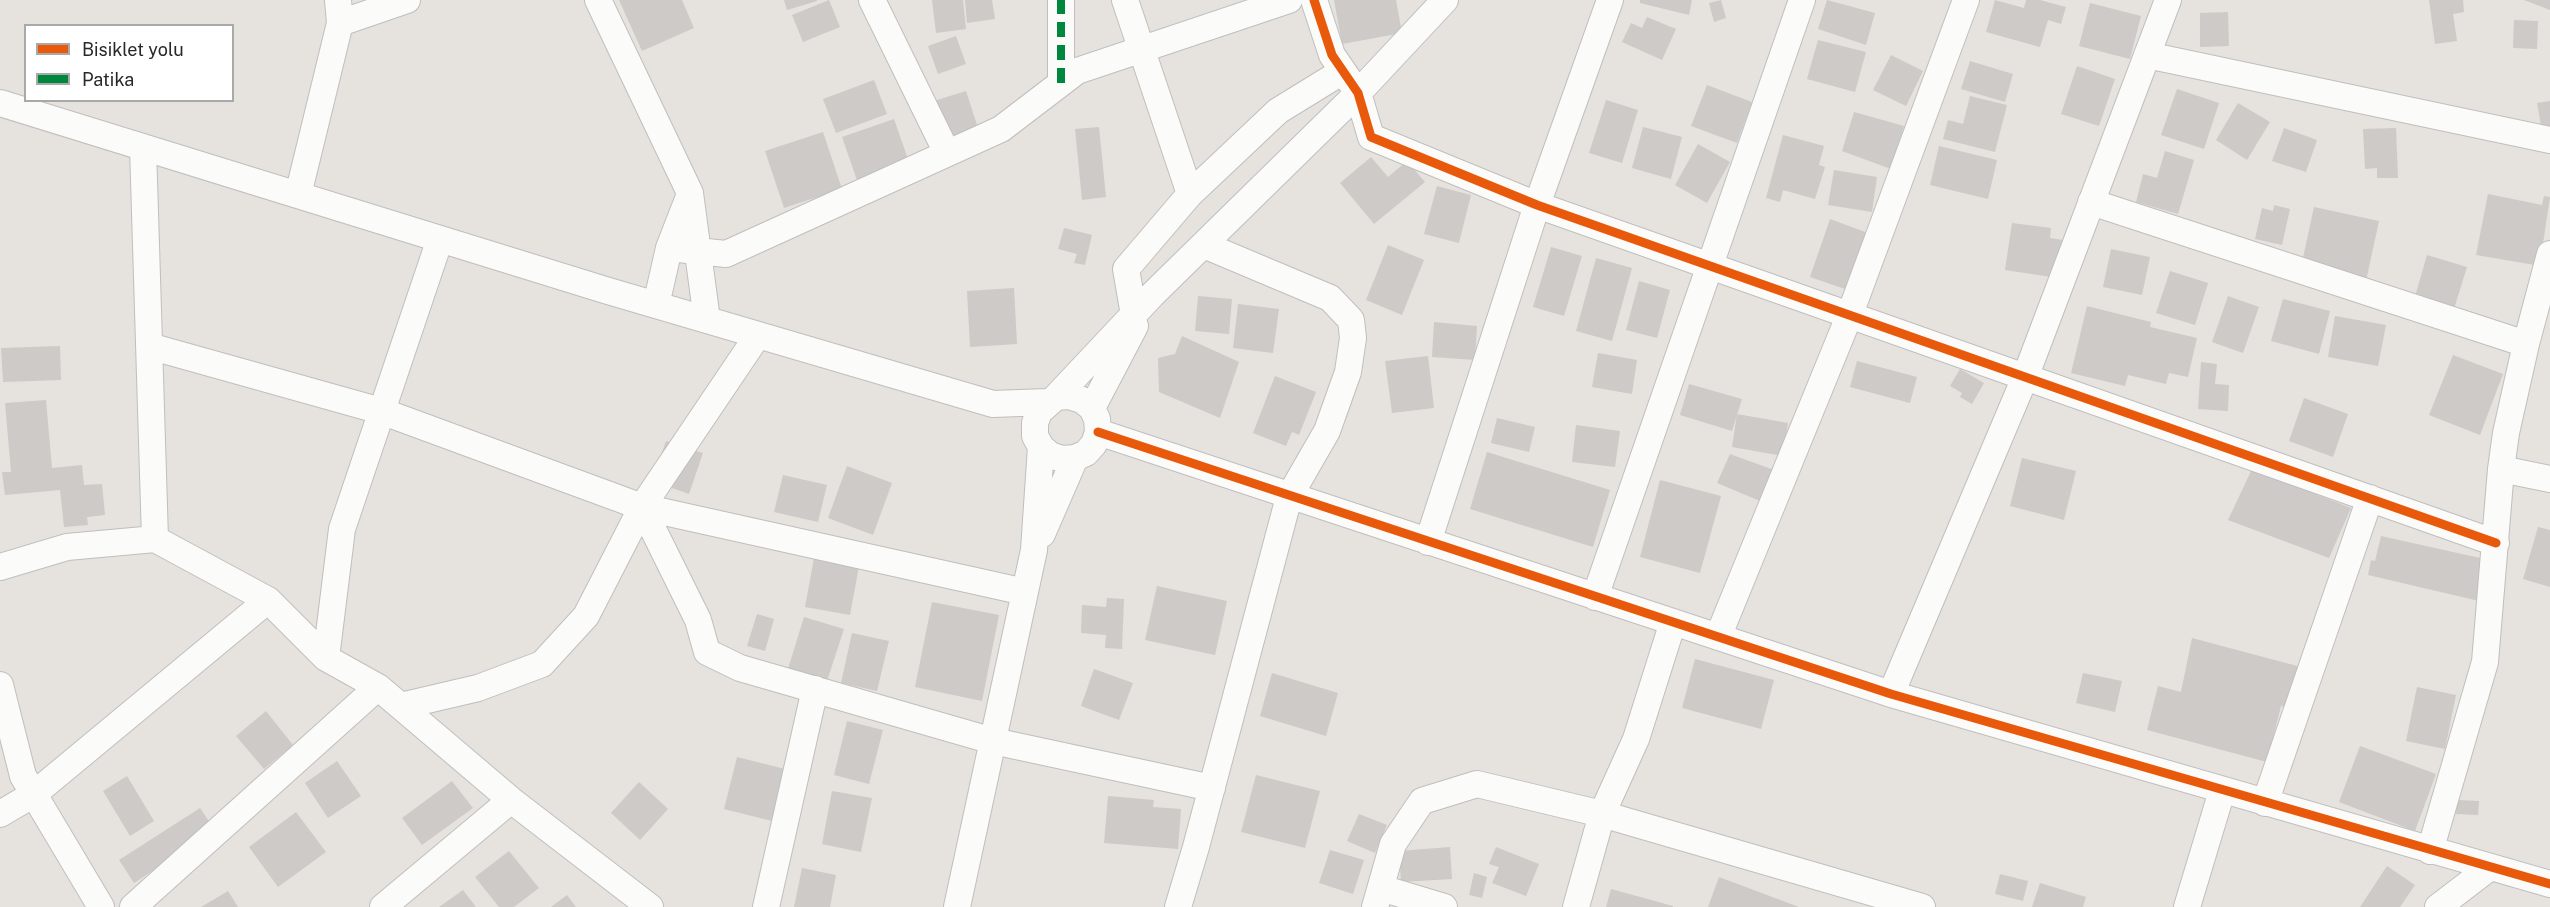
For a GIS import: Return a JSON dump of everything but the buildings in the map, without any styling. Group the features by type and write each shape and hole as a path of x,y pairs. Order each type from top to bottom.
{"street":[{"path":"298,195 339,12 407,0"},
{"path":"598,0 690,193 700,252 707,320"},
{"path":"872,0 947,153"},
{"path":"1061,0 1061,83"},
{"path":"1125,0 1190,194"},
{"path":"669,249 726,254 1001,129 1077,71 1289,0"},
{"path":"1314,0 1332,55 1358,93 1371,137 1537,205 2026,375 2496,543"},
{"path":"957,907 1034,550 1038,441 1035,423 1039,411 1152,295 1358,93 1445,0"},
{"path":"1428,542 1537,205 1610,0"},
{"path":"1595,597 1708,265 1802,0"},
{"path":"1718,637 1850,314 1966,0"},
{"path":"1891,694 2026,375 2168,0"},
{"path":"2147,55 2550,140"},
{"path":"1134,315 1126,269 1190,194 1278,111 1343,71"},
{"path":"0,103 656,305 993,404 1052,400 1069,396 1082,399 1088,438"},
{"path":"143,147 155,539"},
{"path":"656,305 669,249 690,193"},
{"path":"2091,202 2526,344"},
{"path":"326,658 342,529 440,239"},
{"path":"1178,907 1289,497 1327,431 1348,372 1353,338 1350,320 1330,298 1204,245"},
{"path":"2430,851 2485,662 2500,469 2526,344 2550,254"},
{"path":"1034,550 1088,438 1152,295"},
{"path":"401,706 478,688 542,664 586,616 642,507 758,335"},
{"path":"149,346 381,411 642,507 1025,592"},
{"path":"993,404 1038,441 1050,455 1062,459 1088,438"},
{"path":"1088,438 1151,452 1891,694 2550,884"},
{"path":"2500,469 2550,479"},
{"path":"2265,803 2370,498"},
{"path":"642,507 699,620 707,652 740,668 993,741 1212,788"},
{"path":"0,567 67,547 155,539 268,600 326,658 378,687 633,902"},
{"path":"0,814 34,794 268,600"},
{"path":"1576,907 1602,814 1636,739 1673,622"},
{"path":"0,685 23,776 101,907"},
{"path":"133,907 378,687"},
{"path":"766,907 815,689"},
{"path":"1444,907 1378,897 1393,844 1422,801 1477,784 1602,814 1922,907"},
{"path":"2187,907 2222,791"},
{"path":"383,907 511,800"},
{"path":"2438,907 2489,868"}],"marked path":[{"path":"1061,0 1061,83"}],"cycle path":[{"path":"1314,0 1332,55 1358,93 1371,137 1537,205 2496,543"},
{"path":"1098,432 1891,694 2550,884"}]}
